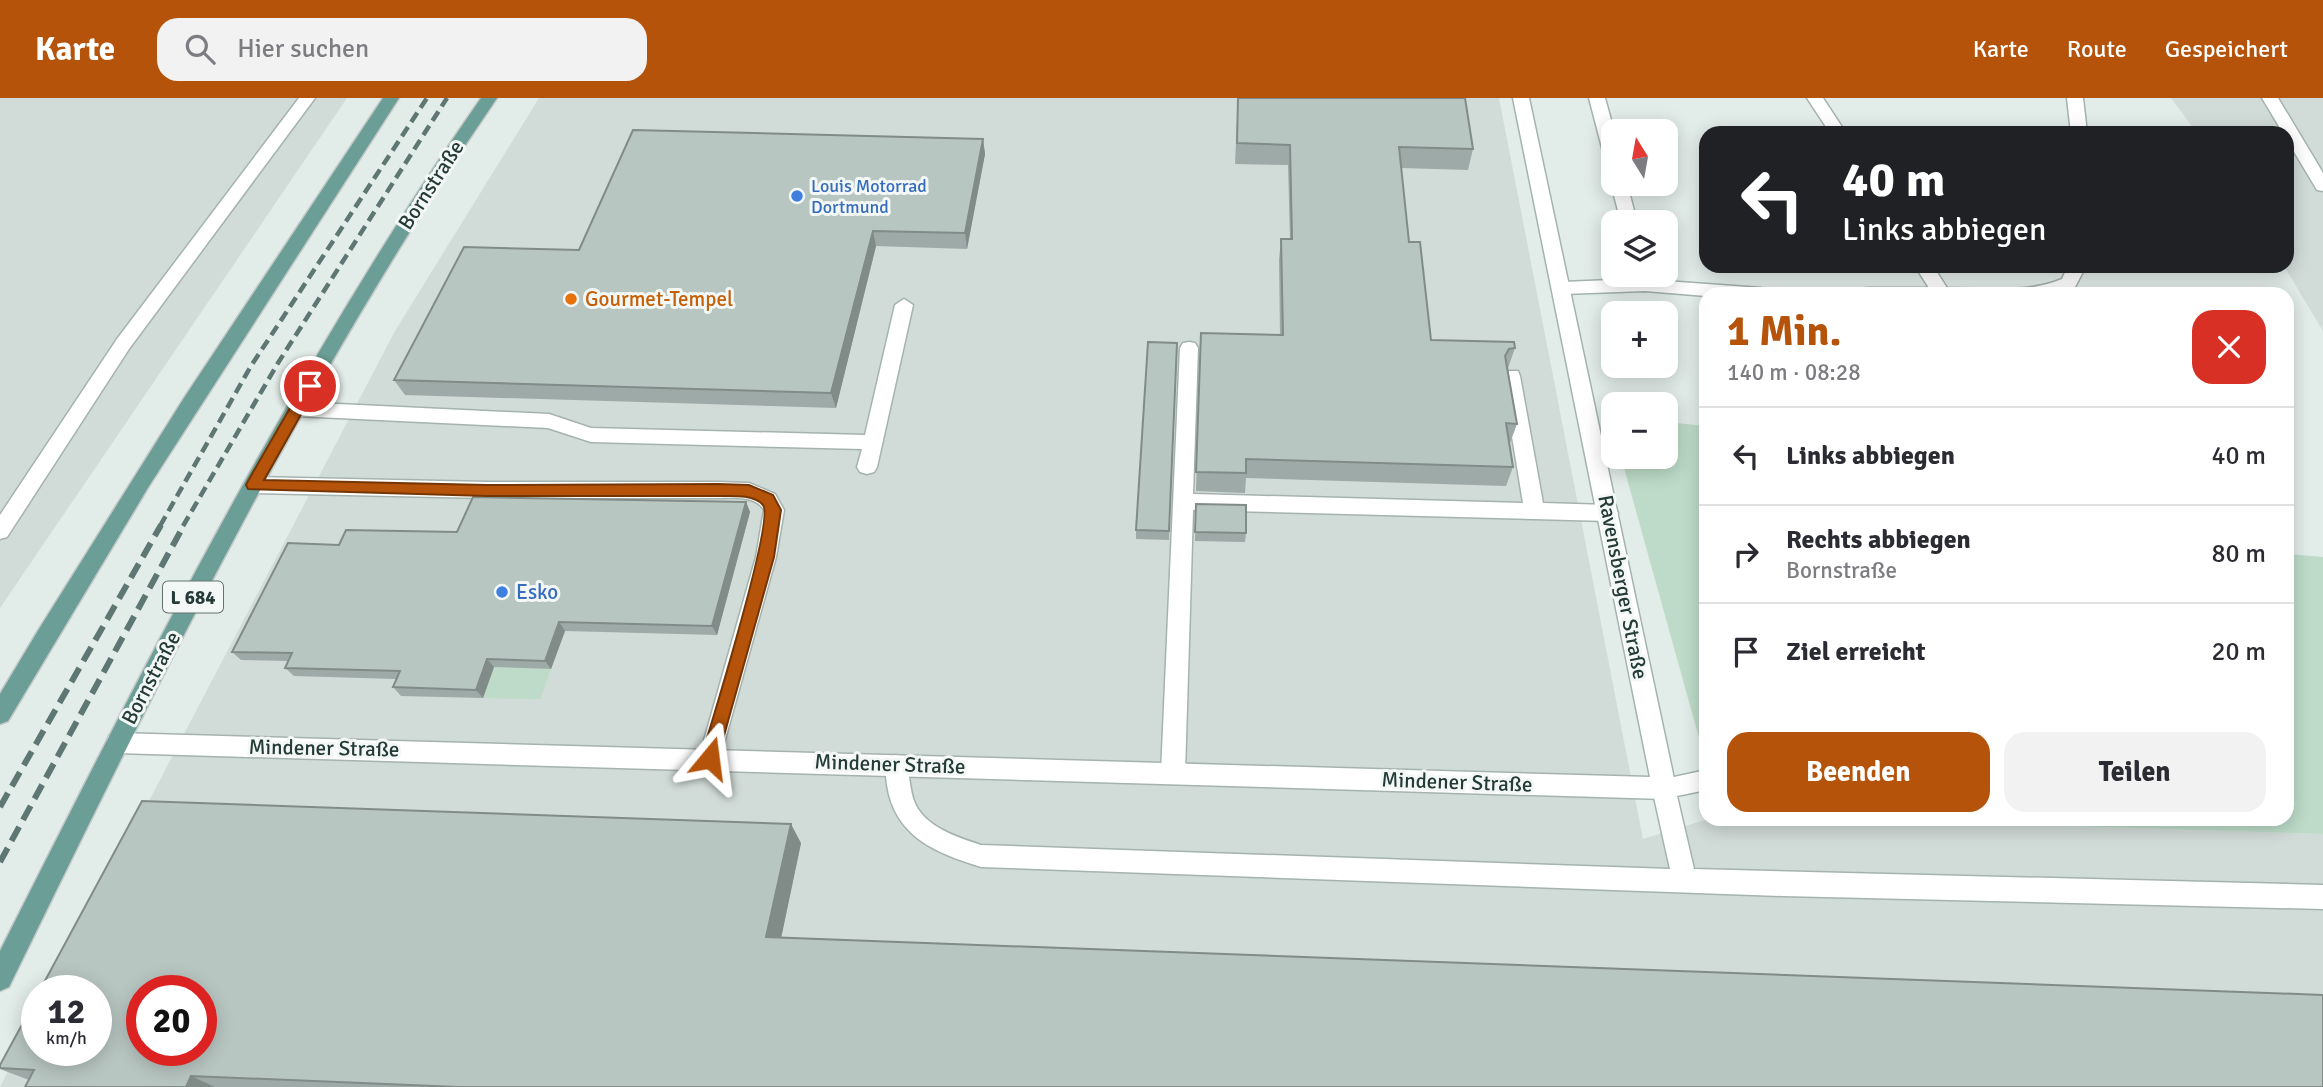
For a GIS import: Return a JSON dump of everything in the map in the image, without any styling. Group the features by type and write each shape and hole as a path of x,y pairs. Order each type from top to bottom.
{"main road":[{"path":"0,714 71,593 209,375 391,98"},
{"name":"Bornstraße","path":"0,978 117,743 253,485 404,226 489,98"}],"street":[{"path":"0,531 123,344 307,98"},
{"name":"Ravensberger Straße","path":"1521,98 1563,288 1684,879"},
{"path":"1597,98 1602,119"},
{"path":"1815,98 1833,126"},
{"path":"2075,98 2077,126"},
{"path":"2270,98 2287,126"},
{"path":"2294,138 2323,186"},
{"path":"2060,287 2069,283 2074,273"},
{"path":"1563,288 1601,284"},
{"path":"1678,284 1702,287"},
{"path":"867,467 904,305"},
{"path":"1173,773 1189,348"},
{"path":"1511,376 1534,511"},
{"path":"296,409 549,421 591,435 873,442"},
{"path":"253,485 487,491 718,490 749,491 768,499 774,510 766,557 710,758"},
{"path":"1183,502 1608,513"},
{"name":"Mindener Straße","path":"117,743 710,758 1664,788 1699,781"},
{"path":"896,765 904,807 925,832 946,846 981,856 2323,897"}],"shaded area":[{"path":"0,98 347,98 0,608"},
{"path":"539,98 1499,98 1643,839 1699,822 1699,826 2071,826 2323,834 2323,1087 0,1087 21,1046 21,1066 112,1066 112,975 58,975 395,331"},
{"path":"2171,98 2323,98 2323,331 2288,273 2294,273 2294,126 2192,126"}],"green space":[{"path":"1678,423 1699,425 1699,738 1624,469 1678,469"},
{"path":"2294,555 2323,557 2323,834 2071,826 2294,826"},
{"path":"494,667 551,669 540,699 483,698"}],"building":[{"path":"1238,98 1465,98 1473,149 1399,147 1409,242 1420,242 1431,340 1514,342 1515,348 1509,349 1505,356 1517,424 1506,423 1513,467 1246,459 1246,473 1196,472 1201,333 1283,335 1281,239 1292,239 1290,145 1237,143"},
{"path":"633,130 983,139 965,233 873,231 831,393 394,380 464,247 579,250"},
{"path":"1148,342 1177,343 1169,531 1136,530"},
{"name":"Esko","path":"473,497 746,502 712,626 559,622 545,661 487,659 476,690 393,687 400,671 285,668 292,653 232,652 288,543 339,545 346,530 457,532"},
{"path":"1196,504 1246,505 1246,533 1195,532"},
{"path":"142,801 791,824 766,937 2323,995 2323,1087 458,1087 191,1076 186,1087 25,1087 34,1070 0,1068 21,1026 21,1066 112,1066 112,975 48,975"}],"railway":[{"path":"160,526 251,366 427,98"},
{"path":"183,526 278,363 447,98"},
{"path":"0,807 161,525"},
{"path":"0,862 184,525"}],"place":[{"name":"Louis Motorrad Dortmund","path":"797,196"},
{"name":"Gourmet-Tempel","path":"571,299"},
{"name":"Esko","path":"502,592"}],"route":[{"path":"310,386 253,485 487,491 718,490 749,491 768,499 774,510 773,529 710,758"}]}
